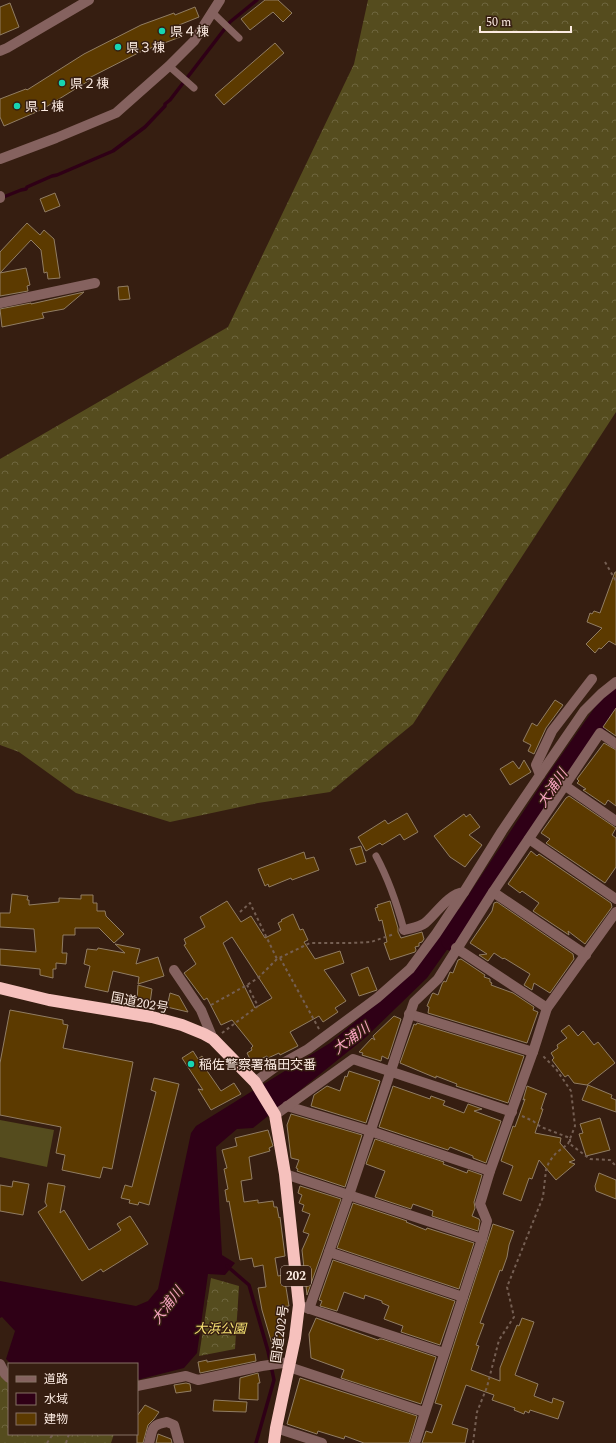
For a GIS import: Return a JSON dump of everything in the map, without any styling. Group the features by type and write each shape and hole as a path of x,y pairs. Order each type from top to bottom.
{"highway":[{"name":"国道202号","path":"0,988 49,1000 152,1017 182,1025 213,1039 255,1082"},
{"name":"202","path":"255,1082 273,1112"},
{"name":"国道202号","path":"273,1112 285,1174 304,1307 295,1338 274,1443"}],"street":[{"path":"0,51 89,0"},
{"path":"0,159 116,113 170,66 194,41 213,13 216,1"},
{"path":"0,303 95,283"},
{"path":"540,775 536,765 552,731 592,679"},
{"path":"255,1082 274,1068 308,1049 377,998 410,969 436,934 502,830 584,711 616,682"},
{"path":"444,1353 304,1307 329,1252 414,1002 438,979 456,948 600,733 616,744"},
{"path":"564,786 616,821"},
{"path":"528,839 616,899"},
{"path":"404,930 423,924 448,900 460,892 464,892"},
{"path":"493,892 586,955"},
{"path":"415,1443 487,1221 480,1204 490,1171 534,1051 547,1008 616,912"},
{"path":"423,924 436,934"},
{"path":"456,948 547,1008"},
{"path":"174,970 201,1010 213,1039"},
{"path":"409,1014 534,1051"},
{"path":"273,1112 287,1106 353,1059 512,1112"},
{"path":"287,1106 370,1131 490,1171"},
{"path":"285,1174 482,1239"},
{"path":"329,1252 463,1297"},
{"path":"0,1364 8,1377"},
{"path":"138,1386 186,1376 198,1380 262,1366 290,1365 424,1412"},
{"path":"149,1443 153,1427 157,1424 168,1422 174,1425 179,1443"},
{"path":"276,1428 322,1443"}],"lane":[{"path":"213,13 239,38"},
{"path":"170,66 194,88"},
{"path":"376,856 392,889 404,930"}],"path":[{"path":"605,562 616,581"},
{"path":"240,912 250,903 279,958 324,1037"},
{"path":"201,1010 247,985 258,978 279,958 310,942 371,942 404,930"},
{"path":"213,1039 258,1006 247,985"},
{"path":"473,1443 477,1412 487,1387 499,1340 514,1317 507,1287 543,1197 546,1170 549,1162 556,1153 568,1144 575,1126 571,1091 556,1069 546,1058 534,1051"},
{"path":"512,1112 533,1121 541,1128 570,1138"},
{"path":"570,1138 570,1144 584,1156 590,1159 610,1160 616,1166"}],"green space":[{"path":"368,0 616,0 616,412 413,724 330,792 258,803 170,822 76,793 19,752 0,745 0,459 228,327 354,64"},
{"path":"0,1120 54,1130 47,1167 0,1157"},
{"name":"大浜公園","path":"211,1278 239,1286 235,1349 199,1356"},
{"path":"0,1367 8,1372 8,1435 114,1435 111,1443 0,1443"}],"water":[{"path":"458,909 471,916 427,978 365,1038 253,1128 237,1129 216,1147 222,1255 235,1263 225,1275 208,1274 197,1353 184,1368 138,1380 138,1363 10,1363 6,1359 15,1331 2,1317 0,1318 0,1281 136,1306 148,1301 158,1289 191,1133 196,1126 330,1043 377,1003"}],"building":[{"path":"265,0 278,0 292,13 283,22 273,12 250,30 241,19"},
{"path":"10,3 19,27 0,35 0,7"},
{"path":"195,7 199,17 179,25 183,36 140,52 89,78 90,80 41,110 4,126 0,117 0,99 26,89 27,90 84,54 141,25 174,13 175,15"},
{"path":"275,43 284,53 224,105 215,95"},
{"path":"55,193 60,206 45,212 40,199"},
{"path":"27,223 40,235 44,230 54,239 60,278 48,279 47,272 44,273 41,250 31,240 0,273 0,252"},
{"path":"26,268 30,285 27,286 28,291 0,296 0,273"},
{"path":"128,286 130,299 119,300 118,287"},
{"path":"84,292 64,309 42,313 44,318 2,327 0,309 31,304"},
{"path":"615,572 616,645 609,641 595,653 586,644 602,628 587,622 590,613 592,614 594,611 600,613"},
{"path":"555,700 563,705 546,728 534,754 528,751 531,745 523,741 532,723 537,726"},
{"path":"616,708 616,736 603,727"},
{"path":"604,743 616,750 616,806 608,800 605,805 583,790 586,789 577,783 579,781 577,779"},
{"path":"524,760 531,772 510,785 500,769 513,761 519,769"},
{"path":"569,796 616,828 612,835 616,838 616,867 605,883 546,843 550,839 541,833"},
{"path":"407,813 418,832 404,840 400,834 382,845 380,843 366,851 358,837 385,820 388,824"},
{"path":"464,814 466,817 470,814 480,827 469,835 482,845 465,867 450,857 434,836"},
{"path":"361,846 366,862 356,865 350,849"},
{"path":"531,851 537,856 539,854 611,903 612,907 585,944 568,931 569,935 533,911 539,903 522,891 520,893 508,884"},
{"path":"304,852 306,859 314,857 319,870 292,880 291,878 269,887 268,884 265,886 258,869"},
{"path":"12,894 28,896 27,900 29,900 29,905 59,902 59,898 81,899 81,895 93,895 93,903 97,903 97,911 105,911 106,916 124,934 114,943 99,928 75,928 75,935 63,935 62,953 67,953 66,964 56,963 56,969 53,969 53,978 40,975 40,969 0,965 0,949 36,952 34,929 0,927 0,913 10,913"},
{"path":"227,901 241,922 251,916 265,938 281,930 278,923 293,914 300,930 303,929 308,940 304,942 315,959 340,951 344,963 324,970 346,1001 335,1008 338,1012 323,1022 319,1016 290,1032 298,1046 280,1055 279,1053 268,1058 267,1056 252,1063 247,1053 252,1050 251,1048 253,1046 232,1020 221,1025 207,998 204,1000 184,973 196,964 184,945 186,944 184,939 205,927 200,917","holes":["232,937 272,998 255,1008 223,943"]},
{"path":"390,901 401,938 422,932 424,939 419,943 419,946 415,947 415,952 390,960 384,943 387,942 382,920 379,921 375,908 378,907 377,905"},
{"path":"497,902 573,954 574,959 550,993 534,983 532,990 524,985 530,974 494,953 488,961 479,955 487,954 470,943 492,911 494,903"},
{"path":"115,944 140,949 136,964 158,957 164,976 138,984 139,977 113,971 108,992 85,987 90,966 84,964 87,949 97,950 98,948 125,953"},
{"path":"461,959 485,975 484,977 490,979 490,982 492,983 491,985 513,993 534,1007 533,1010 538,1012 527,1043 428,1013 429,1007 427,1006 432,994 438,995 442,984 444,981 446,982 450,972 453,973 458,960"},
{"path":"368,967 377,990 359,996 351,974"},
{"path":"138,985 152,989 150,1003 137,1001"},
{"path":"170,993 179,996 188,1012 167,1007"},
{"path":"10,1010 63,1020 63,1024 68,1025 63,1048 133,1062 112,1169 103,1167 100,1178 62,1170 65,1155 56,1153 61,1127 0,1115 0,1063"},
{"path":"394,1016 401,1019 388,1059 382,1056 381,1061 362,1055 363,1053 359,1052 372,1038 375,1040 373,1036"},
{"path":"417,1023 524,1056 508,1103 456,1086 457,1084 436,1076 436,1078 400,1063 414,1024 416,1025"},
{"path":"569,1025 578,1036 583,1031 594,1045 598,1042 615,1063 587,1085 574,1083 568,1075 565,1077 552,1060 554,1058 551,1053 558,1048 557,1045 567,1038 561,1031"},
{"path":"193,1051 198,1059 202,1056 208,1066 205,1068 221,1091 234,1083 241,1094 211,1110 198,1089 203,1090 182,1058"},
{"path":"349,1071 380,1081 366,1123 311,1106 314,1095 327,1086 340,1091 345,1076 347,1077"},
{"path":"154,1078 179,1084 149,1205 139,1202 138,1205 129,1203 130,1200 121,1198 125,1185 132,1187 156,1092 151,1090"},
{"path":"588,1085 612,1095 611,1098 616,1100 616,1112 582,1100"},
{"path":"393,1086 430,1099 431,1096 445,1101 443,1105 464,1113 468,1104 482,1109 474,1111 501,1121 486,1163 450,1147 448,1150 379,1127"},
{"path":"527,1086 547,1094 541,1109 543,1109 535,1133 561,1138 560,1143 575,1160 569,1162 575,1164 556,1180 539,1160 532,1179 529,1178 521,1201 503,1194 513,1166 501,1161 513,1126 515,1127 525,1099 523,1100"},
{"path":"291,1114 362,1135 345,1187 297,1171 298,1169 296,1168 299,1160 291,1158 287,1125"},
{"path":"600,1118 610,1150 586,1156 579,1134 583,1133 580,1124"},
{"path":"268,1130 273,1146 269,1148 270,1151 249,1157 252,1179 241,1181 244,1202 258,1200 258,1203 273,1201 274,1207 277,1207 279,1218 280,1217 285,1256 275,1258 278,1276 284,1275 289,1306 280,1307 281,1310 279,1310 284,1336 282,1346 272,1344 262,1310 258,1288 266,1287 263,1265 254,1267 252,1258 240,1260 229,1201 227,1202 225,1190 228,1189 224,1169 227,1168 222,1150 237,1146 235,1138"},
{"path":"375,1139 444,1162 443,1164 467,1173 468,1170 482,1175 474,1202 475,1208 472,1216 480,1221 478,1231 432,1216 433,1211 413,1204 411,1209 375,1197 385,1171 366,1164"},
{"path":"599,1173 616,1180 616,1199 596,1191 595,1186"},
{"path":"13,1181 29,1184 23,1215 0,1211 0,1185 12,1187"},
{"path":"48,1183 65,1186 60,1213 64,1210 89,1250 121,1230 117,1224 130,1216 148,1244 103,1272 101,1269 82,1281 38,1212 47,1206 45,1202"},
{"path":"300,1186 341,1199 307,1295 302,1250 309,1234 303,1232 310,1214 302,1211 304,1205 299,1203 302,1195 298,1193"},
{"path":"353,1203 407,1221 406,1222 426,1230 427,1228 474,1243 459,1289 337,1248"},
{"path":"493,1224 514,1231 502,1271 500,1270 480,1323 484,1324 476,1345 479,1346 471,1370 500,1381 500,1368 517,1325 519,1326 522,1318 534,1322 515,1375 538,1384 534,1396 552,1403 553,1398 564,1402 558,1419 530,1410 529,1413 525,1411 524,1414 514,1410 515,1408 492,1400 494,1395 466,1385 452,1424 468,1429 465,1443 422,1443 426,1431 432,1433 442,1405 435,1403"},
{"path":"333,1260 455,1301 440,1345 401,1332 403,1326 384,1319 389,1306 382,1303 382,1301 365,1295 364,1299 344,1292 337,1311 320,1306 322,1301 319,1300"},
{"path":"316,1318 378,1340 382,1339 436,1357 421,1404 341,1378 344,1370 311,1358 309,1334"},
{"path":"255,1354 256,1361 200,1373 198,1362 207,1360 207,1362"},
{"path":"258,1373 260,1383 258,1383 258,1400 239,1399 240,1378"},
{"path":"300,1378 417,1416 409,1443 364,1443 345,1436 344,1439 318,1431 317,1434 287,1424"},
{"path":"186,1383 190,1384 191,1391 176,1393 174,1385"},
{"path":"214,1400 247,1402 246,1412 213,1411"},
{"path":"145,1405 159,1412 148,1425 143,1443 137,1443 138,1415"},
{"path":"158,1434 171,1439 172,1443 156,1443"}],"waterway":[{"path":"1,198 26,189 27,187 52,176 113,151 145,127 170,100 230,22 257,0"},
{"name":"大浦川","path":"452,940 558,779 614,699 616,699"},
{"path":"227,1266 249,1285 268,1351 274,1380 256,1443"}],"place":[{"name":"県４棟","path":"162,31"},
{"name":"県３棟","path":"118,47"},
{"name":"県２棟","path":"62,83"},
{"name":"県１棟","path":"17,106"},
{"name":"稲佐警察署福田交番","path":"191,1064"}]}
